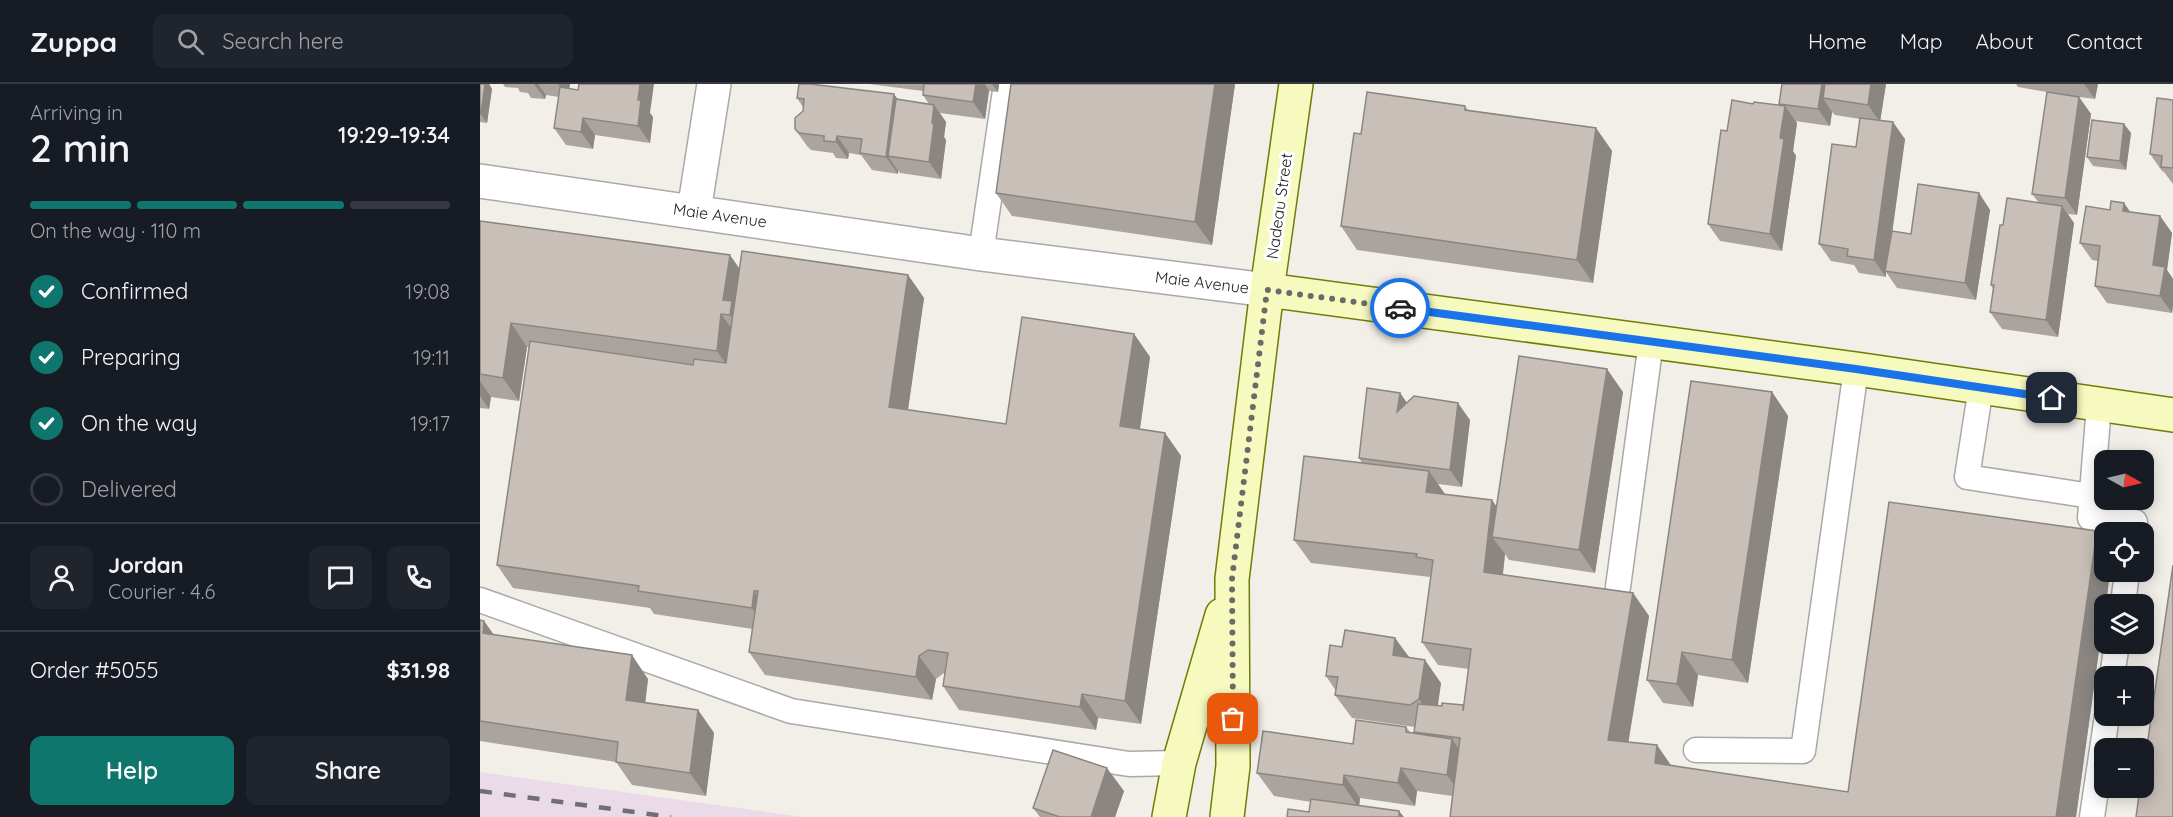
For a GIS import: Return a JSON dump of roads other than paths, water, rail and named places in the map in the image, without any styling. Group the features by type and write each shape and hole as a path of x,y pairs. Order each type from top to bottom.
{"main road":[{"name":"Nadeau Street","path":"1227,817 1233,766 1232,579 1267,290 1296,84"},
{"name":"Maie Avenue","path":"1267,290 1856,369 2173,415"},
{"name":"Nadeau Street","path":"1169,817 1179,763 1232,579"}],"street":[{"path":"694,211 714,84"},
{"name":"Maie Avenue","path":"480,182 981,254 1267,290"}],"lane":[{"path":"981,254 1006,84"},
{"path":"1618,587 1651,342"},
{"path":"1696,750 1803,751 1856,369"},
{"path":"1981,387 1968,477 2091,496"},
{"path":"2099,405 2090,518 2135,522"},
{"path":"480,600 791,711 1129,764 1179,763"},
{"path":"2092,817 2106,726"}],"railway":[{"path":"480,791 671,817"}]}
